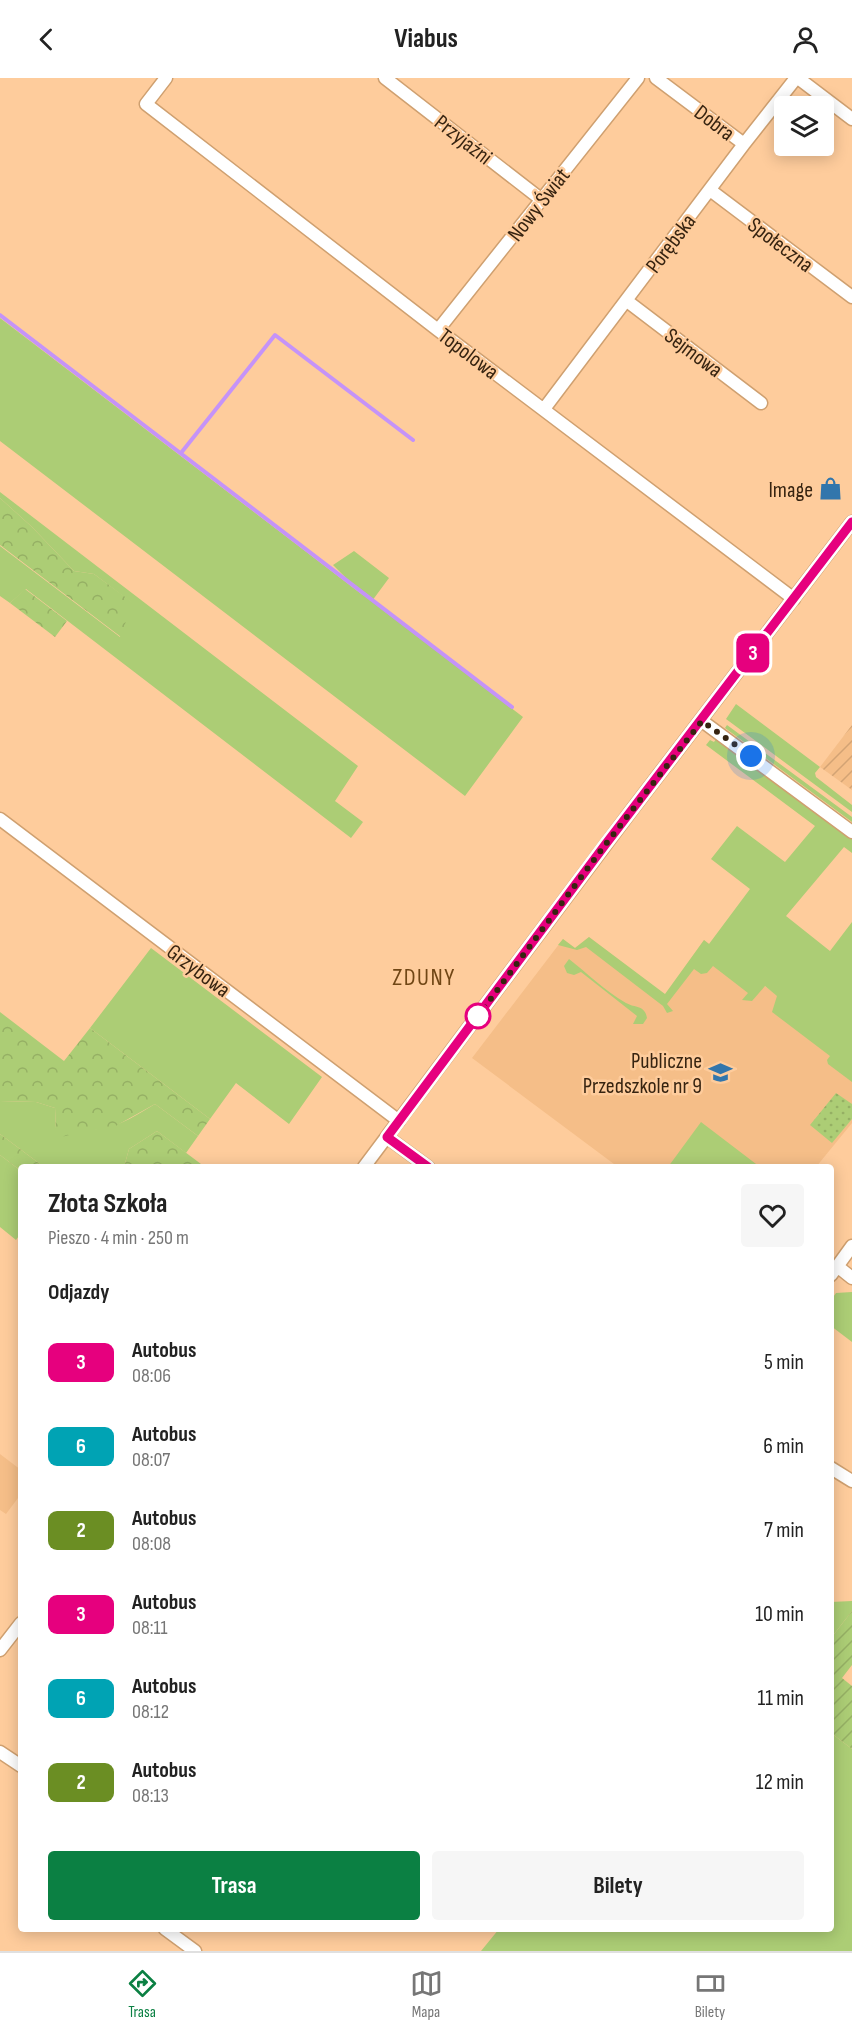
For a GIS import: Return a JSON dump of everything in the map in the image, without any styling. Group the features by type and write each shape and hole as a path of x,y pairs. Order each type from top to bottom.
{"street":[{"name":"Topolowa","path":"166,78 146,104 438,330 794,599"},
{"name":"Przyjaźni","path":"386,78 542,200"},
{"name":"Nowy Świat","path":"438,330 638,78"},
{"name":"Dobra","path":"656,78 744,144"},
{"name":"Porębska","path":"544,409 744,144 797,78"},
{"path":"797,78 852,119"},
{"name":"Społeczna","path":"710,190 852,297"},
{"name":"Sejmowa","path":"627,301 761,403"},
{"path":"366,1164 852,522"},
{"path":"702,721 852,832"},
{"name":"Grzybowa","path":"0,819 399,1121"},
{"path":"387,1137 424,1164"},
{"path":"852,1246 834,1271 852,1278"},
{"path":"834,1470 852,1481"},
{"path":"0,1650 18,1627"},
{"path":"0,1752 18,1764"},
{"path":"169,1932 195,1951"}],"shaded area":[{"path":"852,725 852,790 820,767"},
{"path":"589,937 665,995 704,940 852,1052 852,1123 818,1164 614,1164 472,1058 563,939 575,948"},
{"path":"0,1454 18,1468 18,1498 6,1514 0,1510"}],"green space":[{"path":"0,318 364,596 333,565 354,551 389,578 372,601 523,717 465,796 0,441"},
{"path":"0,492 358,766 335,801 363,822 351,838 26,589 10,603 0,596 0,546 120,637 131,602 94,574 74,571 32,527 0,498"},
{"path":"0,498 32,527 74,571 94,574 132,602 121,637 0,545"},
{"path":"25,589 67,621 55,637 10,603"},
{"path":"736,704 820,767 815,773 816,777 852,805 852,812 726,719"},
{"path":"727,725 852,817 852,822 725,728"},
{"path":"716,739 852,839 852,853 844,847 786,916 830,951 852,922 852,1082 828,1064 827,1060 830,1056 772,1012 777,996 765,986 752,1001 742,1000 748,993 713,966 707,973 701,974 694,969 667,1004 673,1011 667,1013 663,1006 586,947 577,950 558,945 563,939 575,948 589,937 665,994 704,940 709,944 750,889 711,859 737,826 785,862 815,826 706,745 710,740 714,742"},
{"path":"151,948 322,1077 289,1124 236,1083 210,1119 90,1028"},
{"path":"569,959 618,998 642,1009 647,1018 643,1024 633,1024 637,1016 581,972 574,975 567,973 564,966"},
{"path":"0,1012 64,1061 90,1028 210,1119 198,1136 155,1104 112,1128 61,1137 56,1129 55,1108 36,1102 0,1101"},
{"path":"836,1093 852,1104 852,1119 832,1143 810,1125"},
{"path":"0,1101 36,1102 55,1108 56,1129 72,1130 98,1129 119,1124 155,1104 198,1136 186,1153 157,1131 129,1149 125,1164 40,1164 0,1134"},
{"path":"701,1122 756,1164 670,1164"},
{"path":"157,1131 201,1164 125,1164 129,1149"},
{"path":"0,1134 40,1164 18,1164 18,1169 0,1155"},
{"path":"0,1155 18,1169 18,1237 16,1240 0,1227"},
{"path":"852,1292 852,1342 834,1328 834,1296 836,1293"},
{"path":"852,1601 852,1611 834,1634 834,1602"},
{"path":"852,1611 852,1665 842,1678 852,1686 852,1749 834,1735 834,1634"},
{"path":"834,1735 852,1749 852,1951 481,1951 497,1932 834,1932"}],"waterway":[{"path":"0,315 512,707"},
{"path":"181,453 275,335 413,440"}],"bus line":[{"name":"3","path":"424,1164 387,1137 605,845 852,522"}],"place":[{"name":"Image","path":"831,489"},
{"name":"Publiczne Przedszkole nr 9","path":"720,1073"}],"district":[{"name":"ZDUNY","path":"424,977"}],"route":[{"path":"478,1016 605,845 702,721 751,756"}]}
